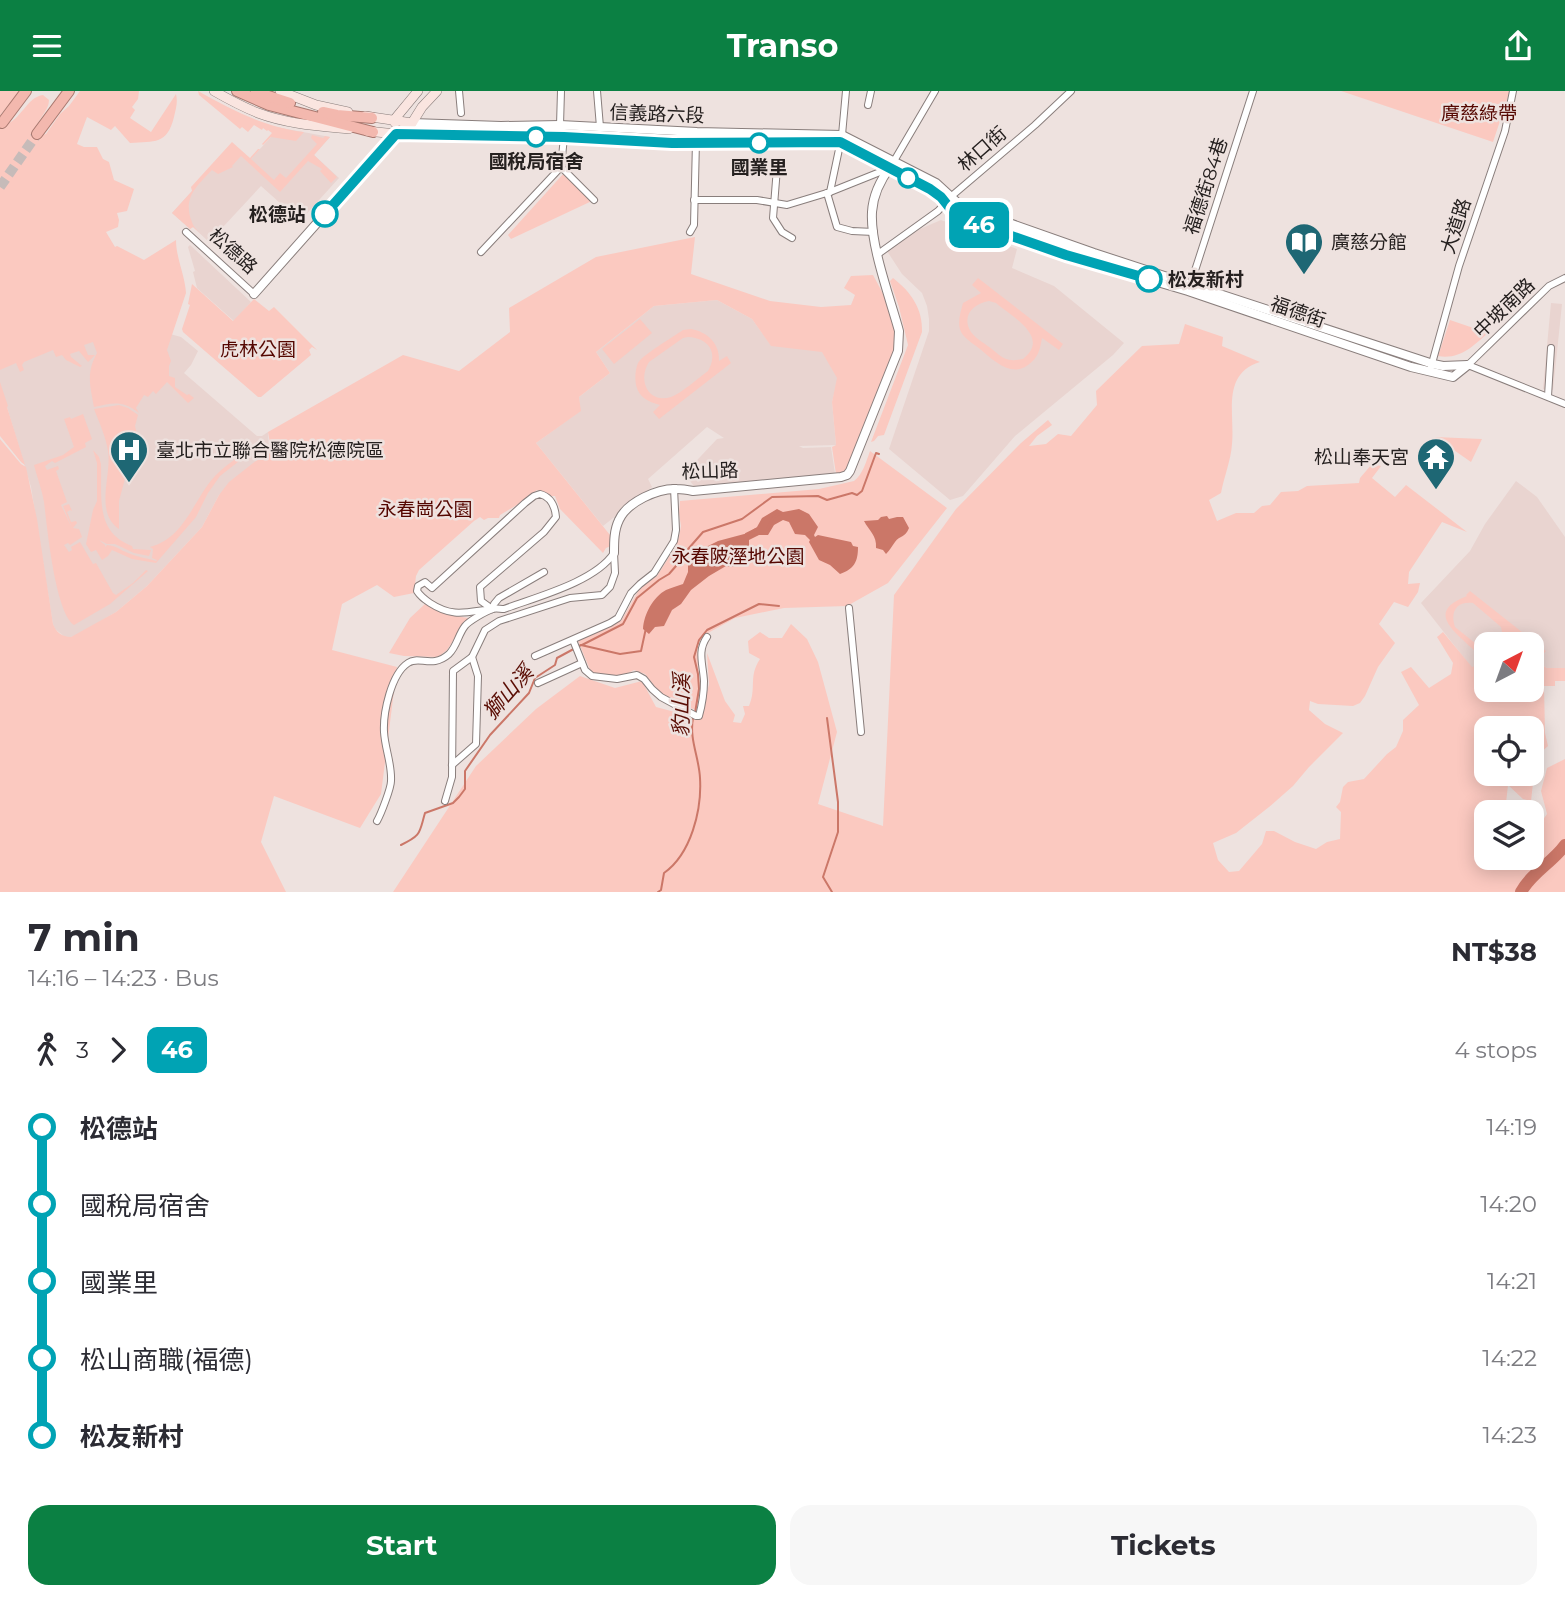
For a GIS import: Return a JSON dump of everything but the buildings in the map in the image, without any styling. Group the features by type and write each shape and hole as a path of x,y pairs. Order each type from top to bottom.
{"highway":[{"path":"26,91 5,119 33,91"},
{"path":"237,91 269,105 373,132"},
{"path":"255,91 315,110 372,118"},
{"path":"37,134 63,93"}],"main road":[{"path":"214,91 258,113 282,120 396,134 394,120 418,91"},
{"path":"280,91 316,105 372,118 412,123"},
{"name":"松德路","path":"396,134 412,123 436,91"}],"street":[{"path":"459,91 461,113"},
{"path":"560,125 561,91"},
{"path":"597,91 600,127"},
{"path":"846,91 841,139 829,193 837,227 874,232"},
{"path":"869,105 871,91"},
{"name":"松山路","path":"614,553 619,520 625,511 642,497 674,488 707,490 841,477 850,471 894,363 900,341 874,232 872,212 876,194 935,91"},
{"name":"林口街","path":"878,254 937,211 1071,91"},
{"name":"福德街84巷","path":"1189,287 1253,91"},
{"name":"大道路","path":"1431,367 1459,266 1505,131 1513,91"},
{"name":"信義路六段","path":"412,123 560,125 841,139 892,164"},
{"path":"690,232 694,225 697,132"},
{"name":"信義路六段","path":"396,134 695,143 841,139"},
{"name":"松德路","path":"186,232 254,293 396,134"},
{"path":"481,253 561,167 564,137"},
{"path":"694,200 757,200 787,205 829,193 892,164"},
{"name":"福德街","path":"892,164 936,183 948,199 961,206 1368,353 1431,367 1453,377 1468,365"},
{"path":"561,167 594,201"},
{"path":"777,169 772,218 782,232 792,238"},
{"name":"中坡南路","path":"1468,365 1549,286 1565,278"},
{"path":"1548,396 1551,348"},
{"path":"1468,365 1565,404"},
{"path":"534,656 596,632 618,618 631,593 654,573 674,541 674,488"},
{"path":"534,496 546,496 555,509 556,517 553,523 480,587 478,614 448,612 435,606 420,596 418,586 425,582 432,588 525,503 534,496"},
{"path":"377,821 391,785 384,731 395,678 414,660 438,661 449,654 456,646 466,624 478,614 492,609 504,609 586,578 608,562 614,553"},
{"path":"445,801 452,777 453,671 472,657 485,630 499,621 570,598 602,595 610,587 615,573 614,553"},
{"path":"492,609 499,598 544,572"},
{"path":"481,601 492,609"},
{"path":"849,608 861,732"},
{"path":"573,640 588,674 617,679 632,675 641,677 661,697 699,716 704,682 700,652 708,637 701,638"},
{"path":"452,765 476,744 478,676 472,657"},
{"path":"538,683 582,663"}],"shaded area":[{"path":"276,127 330,137 314,155 339,178 300,221 261,186 209,242 172,213 232,147 248,162 271,137"},
{"path":"941,220 1017,249 1012,268 1054,286 1124,343 1015,436 963,496 950,500 889,449 929,331 929,319 922,293 902,274 887,251 920,229"},
{"path":"190,245 251,302 234,321 197,288 188,247"},
{"path":"717,300 752,319 771,345 822,351 838,378 832,402 836,445 799,446 831,447 835,474 694,486 684,474 717,439 724,438 707,427 648,479 652,487 603,526 536,443 580,411 579,397 610,373 596,352 654,306"},
{"path":"1551,303 1562,304 1553,390 1543,389"},
{"name":"臺北市立聯合醫院松德院區","path":"159,331 181,337 198,351 184,373 257,436 268,432 269,447 266,453 219,495 202,527 147,586 116,612 79,634 65,637 53,624 31,487 0,384 0,363 63,344"},
{"path":"1516,481 1537,497 1565,537 1565,668 1544,666 1544,632 1474,632 1472,668 1421,603 1470,551 1485,524"},
{"path":"777,509 783,512 799,509 809,514 818,527 815,537 818,535 851,542 858,547 854,564 840,574 819,560 810,540 805,535 795,534 789,522 783,520 774,525 768,535 759,535 749,540 749,556 743,558 741,564 726,566 691,590 681,604 672,610 664,626 655,627 649,634 643,629 653,601 666,590 683,584 688,565 706,547 748,533 757,527 762,518"},
{"path":"887,516 889,519 903,517 909,528 886,554 876,548 874,536 864,521"}],"green space":[{"path":"0,91 20,91 0,118"},
{"path":"80,91 139,91 138,99 132,107 135,110 130,118 151,132 176,94 171,126 168,133 159,140 130,143 115,126 111,130 87,117 77,144 97,147 103,159 109,162 114,180 134,189 127,211 117,213 118,227 106,232 115,247 144,260 176,240 186,293 167,350 171,361 169,376 175,378 175,387 194,398 188,403 167,382 156,394 153,391 148,397 144,395 136,408 139,413 117,404 94,407 90,373 97,353 93,342 84,345 88,355 95,355 88,362 79,351 70,354 82,366 80,367 62,355 56,357 53,350 24,362 24,370 20,372 16,363 0,370 0,118 5,125 11,122 33,100 43,95 49,100 49,104 36,129 42,135 46,134"},
{"path":"198,91 262,122 304,132 296,141 271,137 263,145 272,133 254,125 248,132 242,127 240,129 199,95"},
{"name":"廣慈綠帶","path":"1341,91 1510,91 1493,142"},
{"path":"312,135 330,137 314,155 337,177 331,183 320,171 322,169 308,161 280,192 241,156 233,167 218,174 212,170 201,181 190,199 189,214 202,235 193,227 190,229 172,213 192,191 191,187 232,142 250,158 260,149 251,159 274,180 280,173 286,178 317,144 311,138"},
{"path":"564,173 594,200 511,239 508,235"},
{"name":"永春崗公園","path":"695,237 691,274 770,301 821,307 851,305 855,295 844,288 851,276 873,275 890,311 897,350 851,468 836,474 832,447 836,445 832,402 837,378 822,352 771,346 752,319 717,300 654,306 596,352 610,373 579,397 581,411 536,443 610,535 611,546 603,553 560,509 555,496 548,496 537,490 499,518 484,520 480,517 474,521 419,570 414,593 394,597 377,585 342,604 332,650 397,667 381,794 360,828 274,796 261,842 286,892 0,892 0,439 26,467 53,624 60,633 71,637 116,612 147,586 202,527 229,482 266,453 270,443 268,432 403,355 459,371 510,332 509,308 596,257"},
{"path":"893,278 915,302 922,332 884,435 871,442 908,345 890,281"},
{"path":"978,278 1063,344 1059,350 1042,338 1036,357 1022,368 1009,369 996,362 967,339 960,328 963,303 981,293 972,285","holes":["989,301 996,303 1019,321 1031,335 1031,351 1023,359 1004,358 978,339 968,326 968,316 974,308"]},
{"name":"虎林公園","path":"192,284 233,321 254,299 269,311 274,307 317,350 312,347 309,350 311,355 258,397 183,332"},
{"path":"640,319 652,333 614,364 602,349"},
{"path":"1450,320 1488,333 1460,354 1438,356"},
{"path":"1185,324 1223,337 1222,346 1260,362 1240,376 1232,396 1230,456 1221,493 1209,500 1217,521 1236,513 1254,513 1262,506 1270,505 1281,492 1298,491 1307,486 1359,483 1372,464 1381,466 1372,478 1395,497 1406,485 1467,532 1442,522 1409,572 1408,584 1420,583 1418,592 1408,607 1394,602 1379,624 1395,643 1378,667 1360,703 1353,706 1310,701 1309,710 1325,724 1343,733 1293,786 1269,807 1236,833 1213,843 1218,860 1229,872 1239,871 1262,844 1266,831 1274,831 1316,849 1327,842 1340,839 1341,812 1336,807 1340,802 1343,787 1348,782 1364,779 1396,747 1403,731 1403,720 1419,705 1401,672 1411,667 1429,688 1451,674 1453,663 1437,637 1443,632 1474,666 1474,702 1544,702 1544,686 1545,733 1548,746 1544,750 1544,716 1474,716 1474,786 1508,786 1506,800 1474,800 1474,870 1544,870 1544,818 1547,814 1541,791 1547,768 1565,759 1565,892 393,892 476,766 536,709 580,676 615,688 642,681 656,707 694,717 702,714 709,684 707,653 725,701 735,715 733,722 741,723 745,714 743,706 749,706 754,671 760,659 749,653 748,641 760,632 769,638 782,638 791,624 807,639 818,662 837,732 818,804 883,826 894,595 956,509 1021,443 1048,420 1052,425 1029,446 1046,444 1058,434 1071,436 1097,405 1096,391 1142,346 1179,344"},
{"path":"691,329 708,336 715,344 719,361 727,356 731,363 659,419 653,412 660,405 645,399 637,389 637,366 645,355 683,330","holes":["683,338 695,338 706,343 712,352 708,371 671,397 663,398 651,394 644,376 649,362"]},
{"path":"0,382 8,406 25,465 0,436"},
{"path":"119,405 138,415 135,426 137,434 119,501 119,529 107,513 108,451 94,409"},
{"path":"83,414 92,439 85,443 86,447 45,466 47,470 58,466 56,471 67,502 61,505 72,528 63,506 69,504 72,511 67,512 71,522 77,523 73,528 79,529 82,537 70,545 64,545 69,552 71,547 80,542 116,595 148,571 110,604 74,625 67,617 57,587 44,502 34,465 63,455 74,447 64,419"},
{"path":"1435,437 1482,439 1471,462"},
{"path":"252,445 256,448 220,476 196,517 156,563 132,559 112,550 102,560 96,550 91,552 86,544 97,501 97,463 93,450 101,464 101,501 106,523 120,540 133,549 151,550 149,556 99,540 105,547 113,546 156,561 152,558 153,549 150,547 162,542 180,527 215,476"},
{"name":"永春陂溼地公園","path":"870,451 947,508 888,583 847,606 784,608 735,618 708,633 697,644 700,693 697,710 670,702 645,674 634,670 613,677 591,672 578,641 621,621 640,588 657,576 679,537 680,501 819,489 854,481 862,471"},
{"path":"1470,591 1522,632 1502,632 1501,627 1473,603 1462,604 1454,612 1455,627 1474,642 1474,650 1450,627 1446,615 1450,605"},
{"path":"425,604 468,618 447,650 438,657 389,653 410,618"},
{"path":"1544,666 1565,668 1565,681 1555,681 1555,686 1544,686"},
{"path":"1509,786 1533,786 1531,800 1523,799"}],"waterway":[{"path":"582,645 623,624 637,598 669,574 703,532 742,519 772,497 818,496 827,500 852,493 857,495 862,491 876,453 879,454"},
{"name":"獅山溪","path":"761,530 767,530 773,518 781,513"},
{"name":"獅山溪","path":"746,534 756,529"},
{"name":"豹山溪","path":"695,713 699,689 694,657 699,640 707,630 759,604 779,606"},
{"name":"獅山溪","path":"401,845 419,833 425,813 453,803 459,797 465,789 465,771 490,735 529,693 535,678 555,665 557,658 581,645 620,654 641,651 646,628"},
{"name":"豹山溪","path":"658,892 661,890 664,873 688,843 697,817 700,778 692,733 693,718"},
{"path":"827,718 838,802 838,832 823,877 832,892"},
{"path":"1521,892 1565,845"}],"tunnel":[{"path":"0,187 37,134"}],"bus line":[{"name":"46","path":"325,214 396,134 564,137 672,143 840,142 930,189 941,197 957,217 1066,255 1149,279"}],"place":[{"name":"國稅局宿舍","path":"536,137"},
{"name":"國業里","path":"759,143"},
{"name":"松德站","path":"325,214"},
{"name":"廣慈分館","path":"1304,276"},
{"name":"松友新村","path":"1149,279"},
{"name":"臺北市立聯合醫院松德院區","path":"129,484"},
{"name":"松山奉天宮","path":"1436,491"}]}
